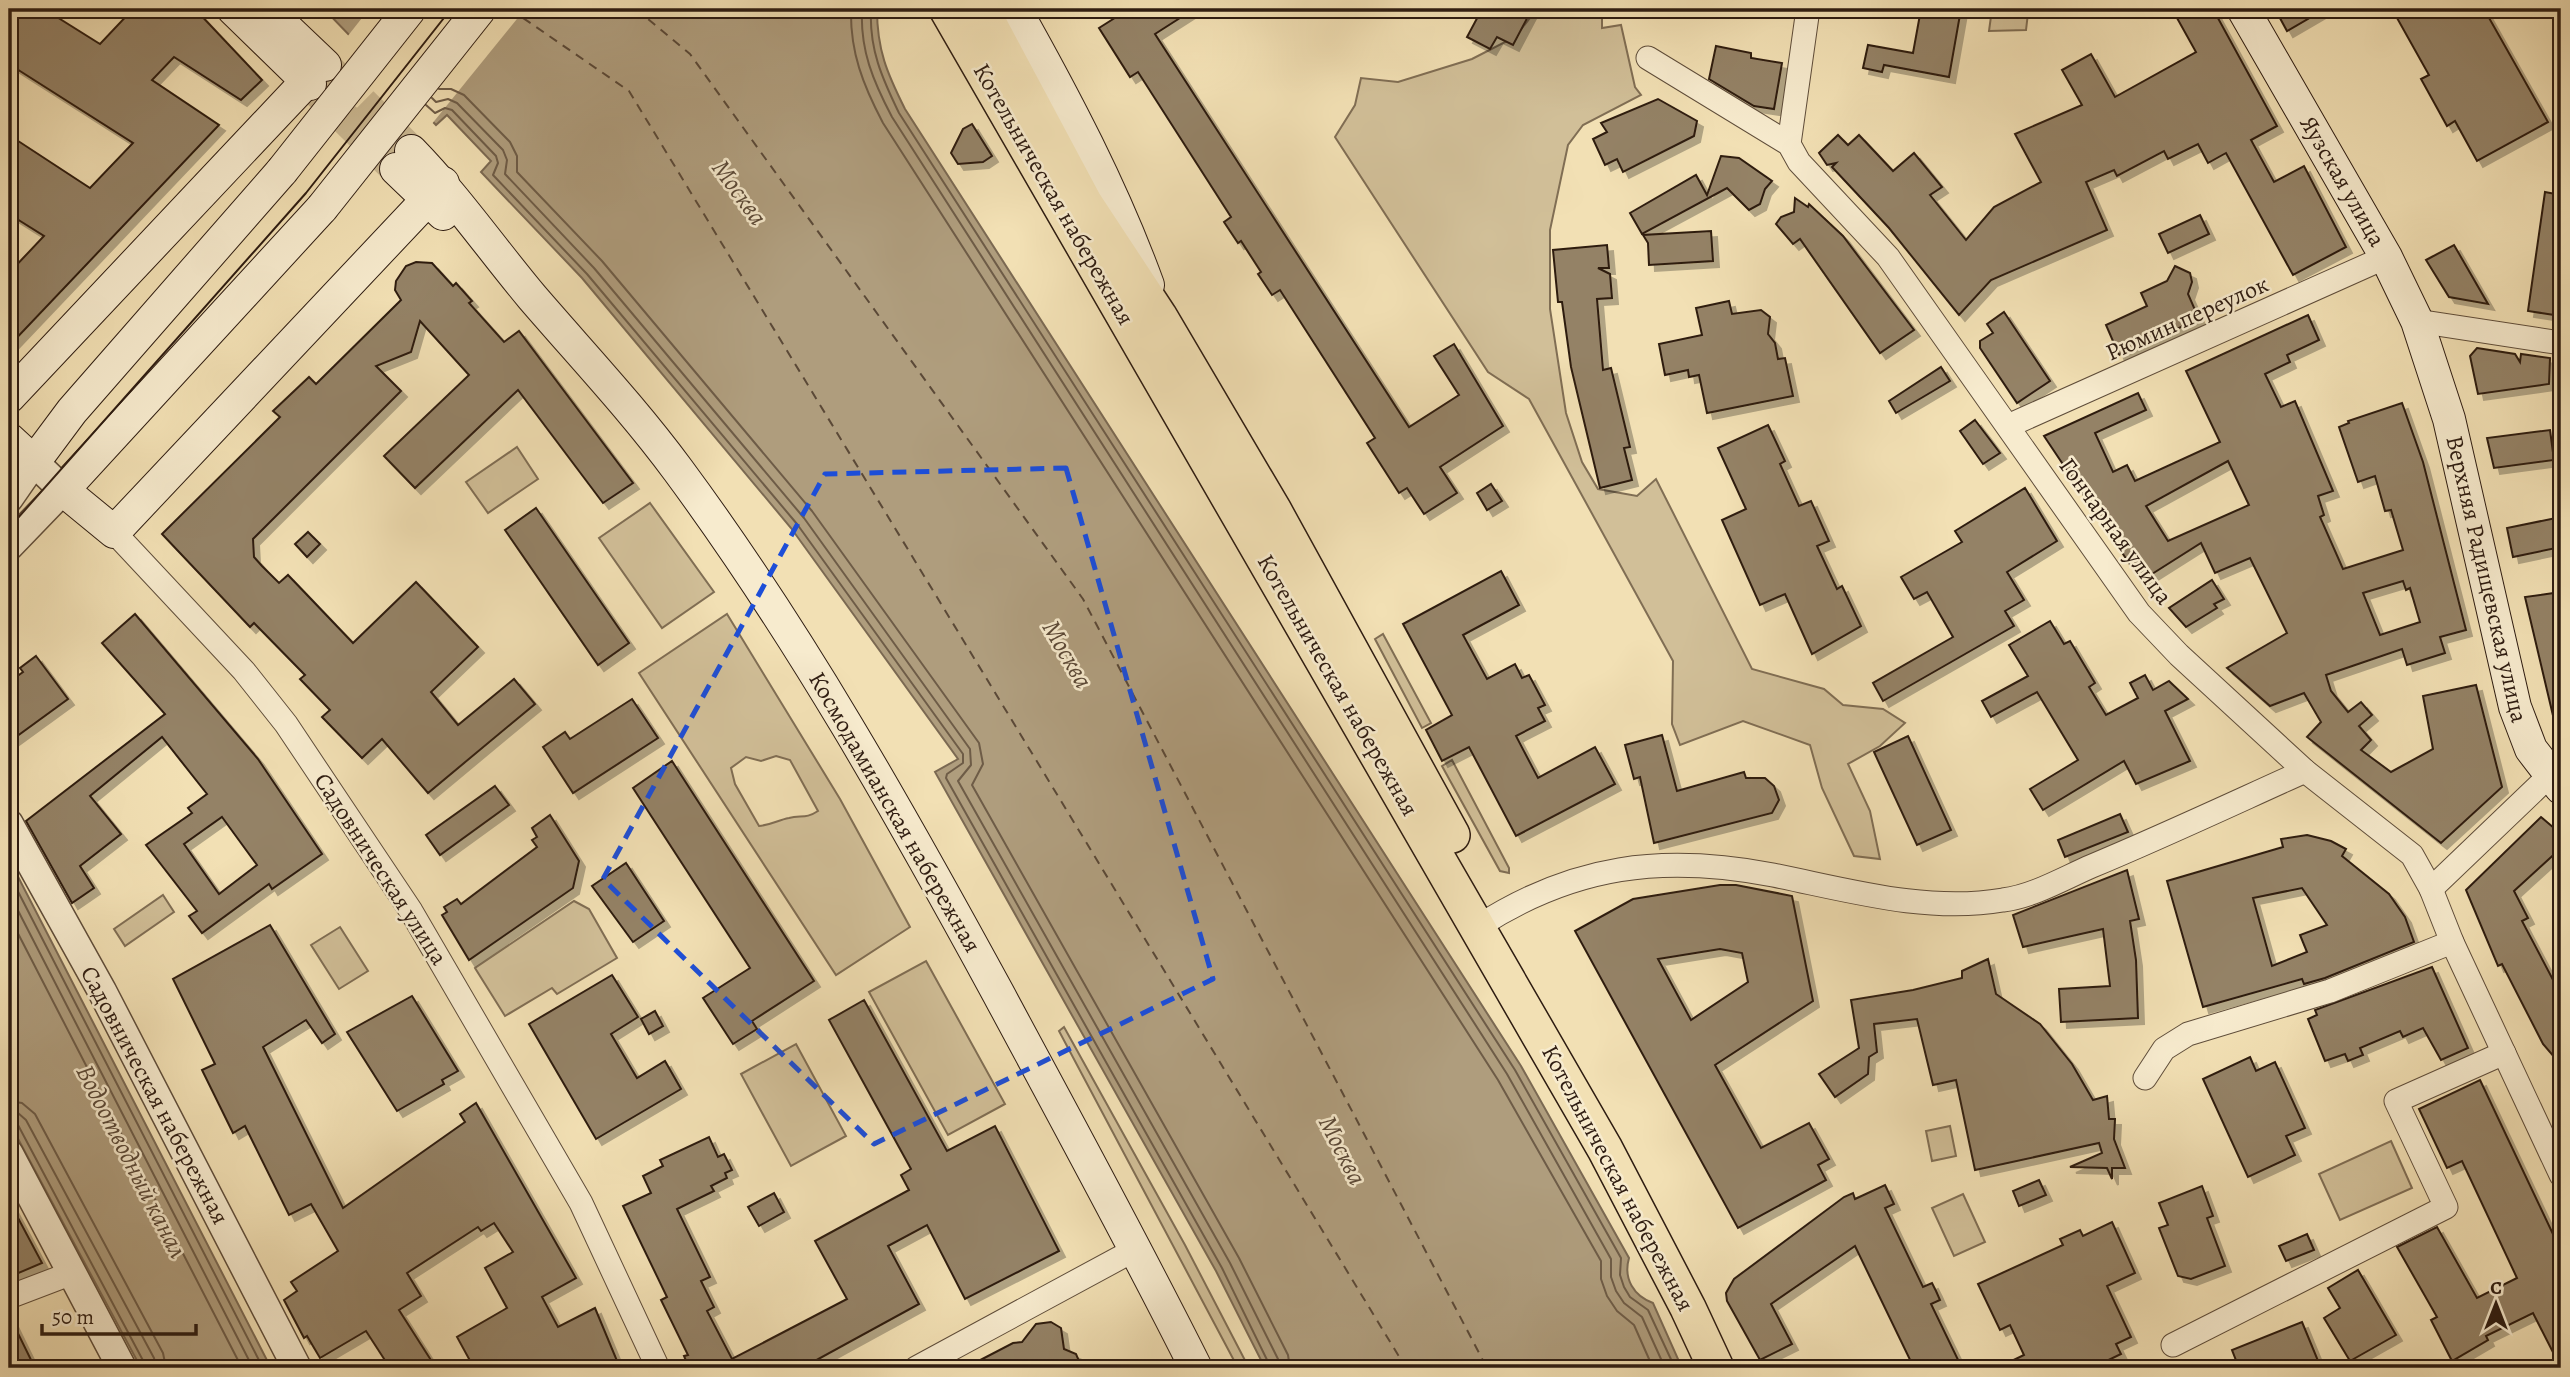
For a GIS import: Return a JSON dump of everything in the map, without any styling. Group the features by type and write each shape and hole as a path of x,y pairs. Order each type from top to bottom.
{"main road":[{"path":"233,9 314,77"},
{"path":"266,9 314,77"},
{"path":"34,462 72,411 282,171 410,9"},
{"path":"63,490 322,208 480,9"},
{"name":"Котельническая набережная","path":"947,9 1488,921 1693,1283 1734,1368"},
{"name":"Котельническая набережная","path":"981,9 1084,202 1159,316 1333,615 1681,1293 1716,1368"},
{"path":"1015,9 1100,167 1126,225 1159,316"},
{"name":"Яузская улица","path":"2243,9 2386,257 2417,321 2432,360"},
{"path":"9,397 314,77"},
{"name":"Космодамианская набережная","path":"403,160 532,296 604,377 677,468 759,584 826,689 958,920 1136,1250 1196,1368"},
{"path":"114,532 435,192"},
{"name":"Верхняя Радищевская улица","path":"2432,360 2449,418 2515,707 2531,749 2555,782"},
{"name":"Садовническая улица","path":"9,439 34,462"},
{"name":"Садовническая улица","path":"63,490 114,532"}],"street":[{"path":"1789,144 1808,9"},
{"name":"Гончарная улица","path":"1648,58 1789,144 1799,162 1888,257 2140,613 2179,655 2305,771 2400,843 2421,868 2452,942 2561,1175"},
{"name":"Рюмин переулок","path":"2008,426 2386,257"},
{"path":"2417,321 2561,344"},
{"path":"9,498 34,462"},
{"name":"Садовническая улица","path":"34,462 63,490"},
{"path":"9,546 63,490"},
{"name":"Садовническая улица","path":"114,532 244,671 286,724 405,900 581,1203 658,1368"},
{"path":"1488,921 1536,893 1612,869 1685,864 1725,867 1869,897 1930,901 2004,900 2149,842 2305,771"},
{"path":"2431,889 2555,782"},
{"name":"Садовническая набережная","path":"9,824 102,991 297,1368"},
{"path":"2145,1078 2164,1049 2188,1034 2321,994 2452,942"},
{"path":"2173,1345 2446,1207 2396,1101 2504,1053"},
{"path":"9,1154 122,1368"},
{"path":"916,1368 1136,1250"},
{"path":"9,1297 72,1273"}],"highlighted area":[{"path":"1066,468 1213,979 874,1144 603,879 825,474"}],"shaded area":[{"path":"1537,9 1602,9 1602,28 1621,25 1635,87 1641,95 1583,125 1568,145 1550,230 1550,309 1566,413 1582,462 1598,489 1637,496 1656,479 1752,669 1824,689 1843,705 1883,709 1905,723 1880,746 1848,764 1870,811 1880,859 1854,856 1822,788 1810,745 1743,721 1680,745 1672,724 1673,661 1529,399 1488,372 1335,137 1355,105 1361,78 1398,82 1472,59 1515,37"},
{"path":"1992,9 2021,9 2028,13 2026,30 1989,31"},
{"path":"517,447 538,479 488,513 466,482"},
{"path":"650,503 714,592 662,628 599,538"},
{"path":"727,614 840,799 910,927 836,975 639,673","holes":["776,756 790,760 818,811 807,816 759,826 735,784 731,768 746,757 761,761"]},
{"path":"1383,634 1431,723 1422,728 1375,639"},
{"path":"1452,760 1509,868 1509,873 1500,871 1442,766"},
{"path":"163,895 174,912 125,946 114,929"},
{"path":"574,901 589,909 617,958 557,994 552,988 505,1016 475,968"},
{"path":"340,927 368,971 339,989 311,945"},
{"path":"926,961 1005,1104 948,1135 869,992"},
{"path":"1064,1027 1185,1245 1249,1368 1238,1368 1059,1031"},
{"path":"796,1044 846,1136 791,1166 741,1074"},
{"path":"1950,1126 1956,1156 1932,1161 1926,1131"},
{"path":"2391,1141 2412,1188 2340,1220 2319,1174"},
{"path":"1963,1194 1985,1242 1954,1256 1932,1208"}],"water":[{"name":"Москва","path":"324,9 877,9 884,61 905,109 1521,1066 1629,1258 1628,1273 1632,1286 1640,1296 1653,1303 1682,1368 1265,1368 1216,1271 935,772 958,759 791,528 582,278 481,172 491,161 447,115 436,125"},
{"name":"Водоотводный канал","path":"9,860 271,1368 141,1368 9,1122"}],"pier":[{"path":"369,9 525,9 431,125 347,37"}],"building":[{"path":"17,9 44,9 100,44 133,9 195,9 262,80 241,100 174,57 152,80 219,125 9,346 9,273 44,236 9,214 9,135 90,188 133,143 9,64 9,21"},
{"path":"1129,9 1194,9 1155,34 1409,427 1459,395 1434,356 1454,344 1503,426 1440,467 1457,493 1424,514 1407,488 1399,493 1367,443 1375,438 1280,290 1272,295 1241,241 1238,243 1224,222 1231,217 1138,72 1130,77 1099,28"},
{"path":"1482,9 1532,9 1513,45 1497,37 1490,49 1467,37"},
{"path":"1921,9 1961,9 1949,77 1884,65 1882,72 1863,68 1868,45 1913,53"},
{"path":"2172,9 2213,9 2277,126 2251,140 2274,182 2304,166 2346,247 2293,275 2226,153 2208,163 2198,144 2168,159 2164,151 2117,176 2114,170 2086,182 2107,230 1991,280 1959,315 1889,228 1832,167 1836,163 1827,165 1819,153 1838,135 1848,145 1859,135 1893,171 1914,153 1942,187 1930,195 1966,240 1994,207 2041,182 2015,134 2082,105 2062,70 2091,54 2115,97 2196,52"},
{"path":"2275,9 2325,9 2287,31"},
{"path":"2392,9 2484,9 2548,122 2477,161 2455,121 2447,126 2421,79 2429,75"},
{"path":"1716,46 1751,53 1751,58 1782,63 1774,109 1754,106 1709,79"},
{"path":"1658,99 1697,121 1694,136 1623,172 1617,159 1605,165 1593,139 1607,132 1601,123"},
{"path":"972,124 992,156 983,162 958,164 951,153 963,129"},
{"path":"1721,156 1739,158 1772,181 1765,189 1760,204 1749,210 1727,188 1642,234 1630,213 1696,175 1707,195"},
{"path":"2545,192 2561,195 2561,316 2528,311"},
{"path":"1795,198 1808,207 1809,204 1843,236 1914,330 1880,353 1800,239 1793,244 1776,224 1781,217 1794,212"},
{"path":"2200,215 2209,234 2168,253 2159,234"},
{"path":"1711,231 1713,261 1649,265 1648,243 1643,235"},
{"path":"1607,245 1609,268 1598,268 1610,274 1612,298 1597,299 1603,370 1611,368 1630,447 1624,448 1632,480 1600,488 1571,367 1562,302 1558,302 1553,250"},
{"path":"2454,245 2488,304 2449,297 2426,260"},
{"path":"416,262 432,263 453,286 456,283 472,301 469,303 504,342 519,331 633,483 603,503 518,390 415,488 384,456 469,375 420,321 411,352 376,366 401,391 253,539 254,557 262,566 279,583 288,575 353,643 416,582 478,647 431,692 458,725 514,679 535,704 428,793 382,739 362,758 322,717 330,710 300,679 305,675 254,623 250,627 162,534 280,417 273,411 309,377 316,384 401,300 395,290 396,281 406,266"},
{"path":"2175,266 2190,273 2192,282 2188,294 2199,319 2119,355 2106,325 2147,306 2141,293 2167,281"},
{"path":"1729,301 1732,314 1761,310 1770,317 1768,334 1775,343 1778,359 1785,358 1793,396 1707,413 1699,375 1689,377 1688,370 1665,375 1659,344 1702,335 1696,308"},
{"path":"2004,312 2050,381 2017,403 1980,348 1980,341 1993,333 1987,324"},
{"path":"2308,315 2319,340 2287,355 2290,362 2265,374 2281,407 2295,401 2333,491 2318,496 2324,515 2320,517 2343,569 2403,550 2391,510 2385,511 2375,476 2358,482 2339,427 2349,423 2348,421 2402,403 2423,462 2466,630 2440,637 2445,653 2407,665 2402,649 2326,675 2331,691 2348,712 2361,702 2372,715 2359,726 2371,740 2361,750 2391,772 2433,749 2423,696 2476,685 2502,787 2441,843 2307,737 2321,722 2304,693 2270,706 2227,668 2287,633 2250,558 2215,573 2201,543 2141,581 2044,436 2138,393 2146,410 2095,433 2113,472 2127,465 2135,481 2220,442 2186,371","holes":["2228,461 2249,505 2168,541 2146,506","2403,581 2406,590 2410,588 2420,622 2380,635 2363,593"]},
{"path":"2477,348 2515,354 2520,362 2521,354 2550,358 2549,384 2478,394 2470,356"},
{"path":"1941,367 1950,381 1896,413 1889,401"},
{"path":"1975,420 2000,453 1983,464 1960,431"},
{"path":"1768,425 1785,461 1780,464 1799,506 1811,501 1829,541 1817,546 1837,589 1842,586 1861,626 1812,654 1785,594 1760,605 1722,520 1746,509 1718,448"},
{"path":"2550,430 2554,460 2494,468 2487,438"},
{"path":"1491,484 1502,501 1487,510 1477,493"},
{"path":"2025,488 2057,541 2007,572 2024,600 2005,611 2014,626 1883,701 1873,683 1953,637 1927,592 1914,599 1901,577 1962,542 1955,531"},
{"path":"536,508 629,643 598,665 505,530"},
{"path":"2561,517 2561,547 2513,557 2507,528"},
{"path":"308,532 320,544 307,557 295,544"},
{"path":"1501,571 1519,605 1463,635 1487,679 1515,664 1522,678 1529,675 1545,705 1538,708 1545,721 1516,736 1538,778 1595,747 1615,784 1516,836 1469,747 1442,761 1426,730 1452,715 1403,624"},
{"path":"2212,580 2224,599 2214,604 2217,608 2186,627 2169,608"},
{"path":"2561,592 2561,723 2555,724 2525,597"},
{"path":"135,614 258,759 322,854 272,889 269,884 202,933 189,916 197,911 146,845 192,813 188,808 207,794 162,737 90,796 121,834 80,866 94,888 72,903 26,821 165,714 102,643","holes":["222,817 257,865 219,894 184,844"]},
{"path":"2050,621 2064,644 2070,641 2095,683 2089,687 2106,715 2138,698 2130,683 2145,675 2153,690 2169,681 2188,699 2165,711 2190,761 2136,784 2124,761 2043,810 2030,789 2078,760 2037,692 1991,717 1982,701 2028,676 2009,645"},
{"path":"36,656 68,699 9,742 9,682 23,672 20,668"},
{"path":"632,699 658,738 573,793 543,747 565,732 570,739"},
{"path":"1662,735 1677,791 1744,772 1746,778 1765,778 1774,786 1779,800 1772,813 1654,843 1640,777 1634,779 1625,745"},
{"path":"1908,736 1951,830 1917,845 1874,752"},
{"path":"672,761 814,981 752,1021 757,1029 733,1044 703,998 750,968 633,788"},
{"path":"495,786 509,805 440,855 426,835"},
{"path":"2120,814 2128,832 2065,857 2058,840"},
{"path":"550,815 579,861 573,888 469,960 442,915 447,912 444,907 457,899 461,904 537,847 532,840 537,837 532,828"},
{"path":"2541,817 2561,834 2561,848 2514,891 2528,918 2522,921 2561,995 2561,1065 2543,1044 2502,964 2498,966 2466,890"},
{"path":"2307,835 2331,841 2346,849 2342,856 2389,894 2405,917 2414,942 2325,978 2304,984 2302,979 2203,1007 2167,881 2283,847 2281,839","holes":["2302,888 2327,925 2300,935 2307,952 2272,966 2253,898"]},
{"path":"626,863 664,921 633,942 592,886"},
{"path":"2127,870 2139,919 2130,921 2136,960 2138,1018 2061,1022 2059,989 2110,986 2103,929 2023,947 2013,915"},
{"path":"1720,885 1736,885 1792,896 1813,1001 1715,1065 1761,1148 1809,1123 1829,1159 1818,1165 1826,1180 1738,1228 1575,931 1633,899","holes":["1720,949 1742,953 1748,982 1691,1020 1658,959"]},
{"path":"270,925 335,1034 322,1043 306,1020 263,1047 343,1208 465,1122 460,1114 476,1103 576,1278 542,1297 558,1327 595,1308 620,1368 474,1368 457,1337 507,1308 485,1268 513,1252 494,1223 481,1231 478,1227 407,1273 421,1296 399,1310 436,1368 390,1368 366,1331 320,1358 307,1336 304,1338 284,1300 297,1291 291,1282 338,1251 311,1204 289,1215 245,1126 233,1133 202,1070 215,1064 173,979"},
{"path":"1988,959 1996,994 2040,1024 2072,1064 2093,1100 2107,1096 2109,1119 2115,1119 2114,1139 2125,1168 2112,1168 2112,1179 2107,1168 2070,1167 2102,1153 2099,1143 1975,1170 1956,1080 1933,1085 1917,1019 1874,1024 1877,1052 1869,1057 1868,1074 1835,1097 1819,1074 1859,1048 1851,1000 1913,990 1962,978 1962,971"},
{"path":"2432,967 2468,1048 2441,1060 2423,1028 2403,1037 2400,1031 2360,1048 2363,1055 2348,1061 2345,1054 2325,1061 2308,1019 2317,1015 2315,1010"},
{"path":"612,975 638,1017 611,1034 637,1078 665,1061 681,1089 596,1139 529,1024"},
{"path":"412,996 458,1071 442,1080 444,1084 397,1111 347,1032"},
{"path":"864,1000 947,1151 995,1126 1059,1251 965,1299 927,1225 888,1246 919,1304 802,1368 689,1368 684,1356 688,1355 661,1300 667,1297 623,1206 651,1193 643,1176 663,1166 660,1160 709,1137 718,1157 724,1154 732,1170 725,1173 727,1178 711,1186 714,1191 677,1209 710,1277 701,1281 714,1307 707,1311 732,1359 847,1299 815,1241 909,1190 901,1175 911,1169 829,1020"},
{"path":"655,1011 663,1026 649,1034 641,1019"},
{"path":"2250,1057 2256,1071 2275,1062 2305,1128 2286,1136 2295,1155 2248,1177 2203,1079"},
{"path":"2480,1080 2561,1251 2561,1368 2533,1313 2486,1336 2488,1340 2452,1361 2431,1320 2437,1317 2397,1247 2437,1227 2477,1298 2517,1278 2462,1161 2447,1168 2419,1109"},
{"path":"2039,1180 2046,1195 2019,1206 2013,1191"},
{"path":"1885,1185 1894,1204 1885,1208 1923,1287 1932,1283 1936,1291 1940,1300 1931,1304 1962,1368 1914,1368 1855,1246 1771,1304 1792,1344 1760,1360 1727,1301 1726,1293 1734,1279 1844,1197 1853,1193 1855,1199"},
{"path":"2202,1186 2213,1216 2207,1218 2225,1266 2191,1279 2178,1276 2159,1228 2168,1225 2159,1203"},
{"path":"774,1193 784,1212 759,1226 748,1207"},
{"path":"9,1201 42,1263 9,1277"},
{"path":"2112,1222 2135,1273 2107,1286 2131,1337 2116,1344 2121,1354 2092,1368 1997,1368 2024,1355 2010,1325 2000,1330 1978,1284 2063,1245 2060,1239 2080,1230 2083,1236"},
{"path":"2307,1234 2314,1250 2286,1261 2279,1246"},
{"path":"2358,1270 2396,1335 2350,1361 2324,1318 2340,1308 2328,1288"},
{"path":"9,1315 35,1368 9,1368"},
{"path":"1051,1322 1061,1328 1064,1349 1076,1354 1082,1368 965,1368 1013,1343 1022,1342 1036,1324"},
{"path":"2302,1322 2321,1368 2239,1368 2232,1350"}],"ferry route":[{"path":"510,9 629,91 1406,1368"},
{"path":"636,9 690,54 1083,599 1487,1368"}],"tunnel":[{"path":"328,69 411,151"},
{"path":"310,84 396,169"}],"tram line":[{"path":"9,528 306,193 451,9"}]}
